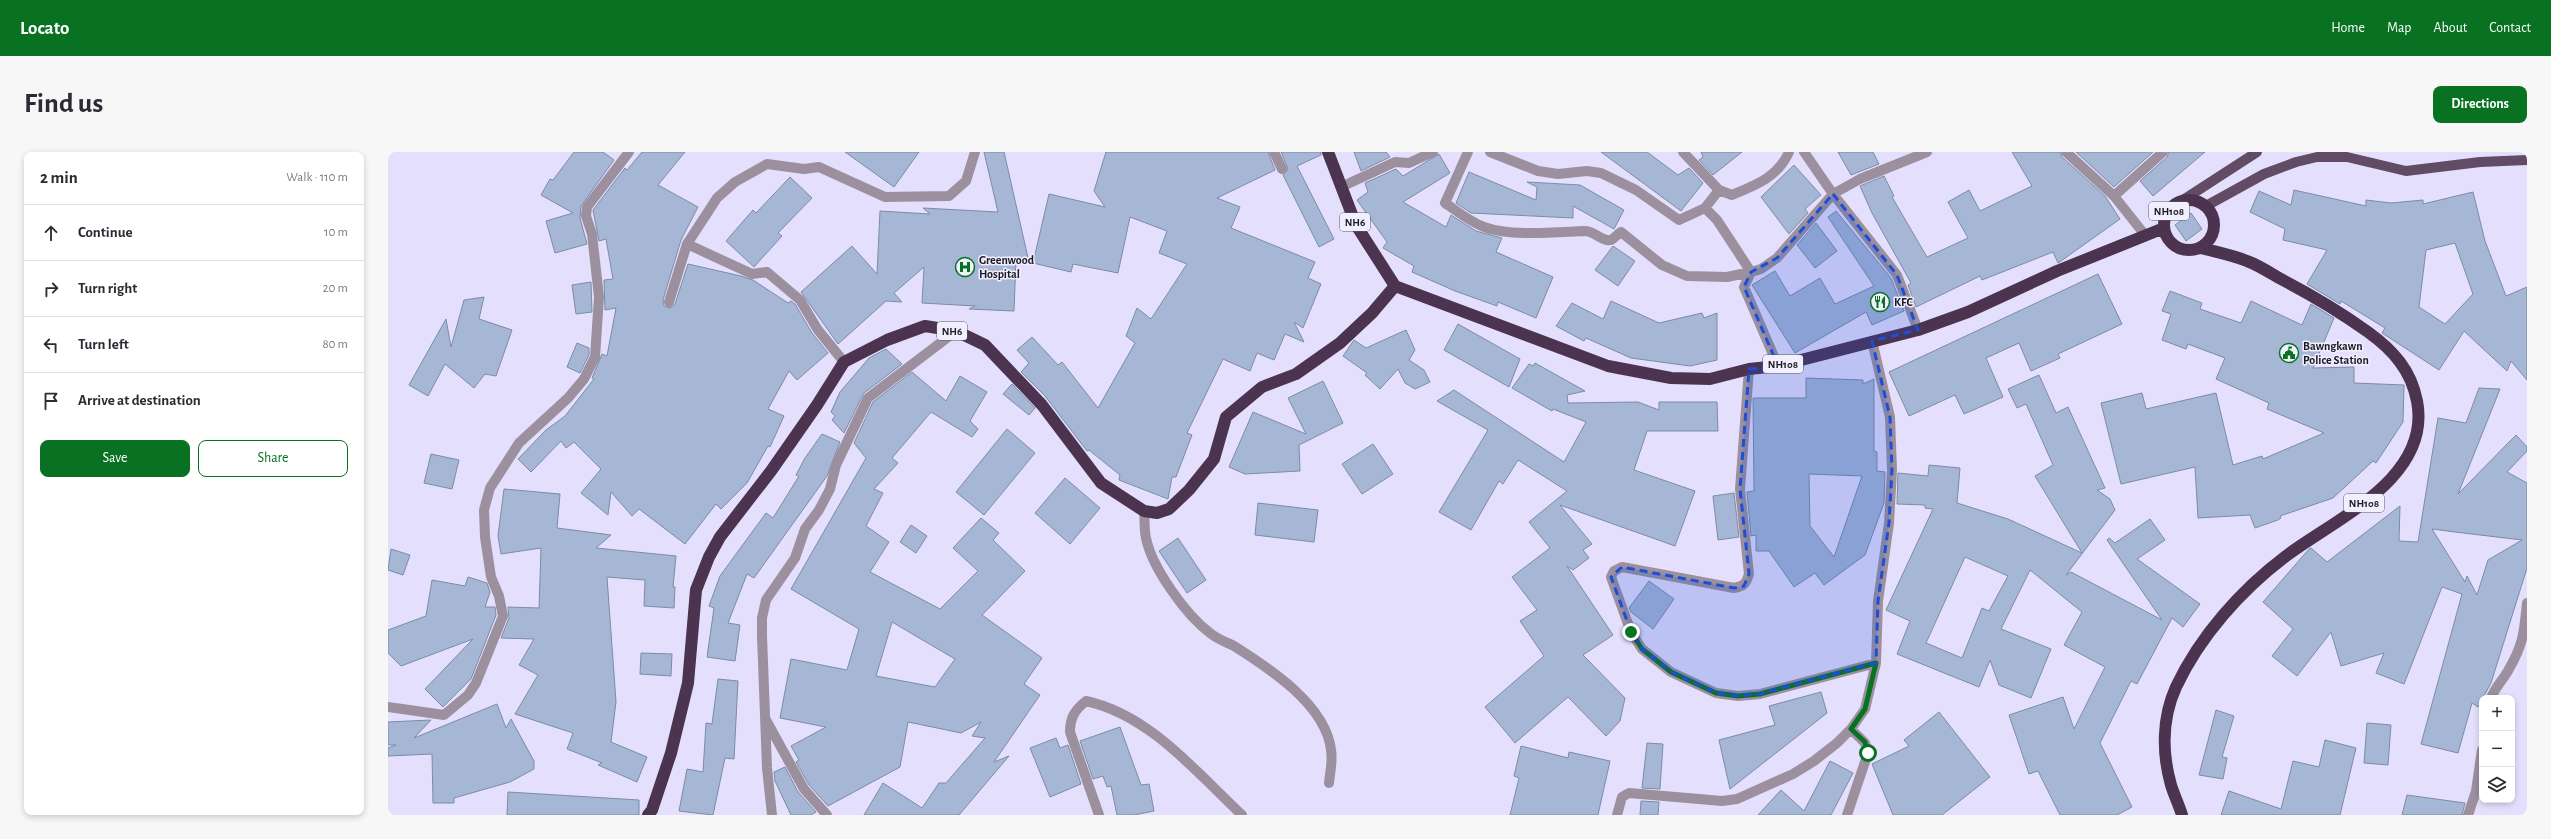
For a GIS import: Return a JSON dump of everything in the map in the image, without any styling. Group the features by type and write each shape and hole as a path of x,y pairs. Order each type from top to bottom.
{"highway":[{"name":"NH6","path":"1328,152 1356,224 1395,286"},
{"name":"NH108","path":"2182,815 2166,764 2165,728 2168,711 2176,688 2195,653 2217,623 2253,585 2286,556 2366,502 2385,485 2401,467 2410,450 2418,431 2419,412 2415,389 2406,369 2382,342 2319,299 2248,261 2201,248 2189,250 2177,248 2168,240 2164,228 2165,216 2172,206 2183,200 2195,201 2206,206 2213,216 2214,228 2210,240 2201,248"},
{"name":"NH108","path":"1395,286 1608,366 1672,378 1710,378 1749,369 1778,366 1918,330 1968,312 2144,235 2164,228"},
{"path":"1144,511 1157,513 1169,509 1189,490 1214,459 1226,417 1262,387 1296,374 1340,343 1372,314 1395,286"},
{"name":"NH6","path":"844,362 887,340 925,326 956,331 985,345 1042,405 1101,483 1144,511"},
{"path":"648,815 652,810 659,789 680,718 688,683 696,590 709,557 720,537 818,405 844,362"}],"main road":[{"path":"2183,200 2257,152"},
{"path":"2206,206 2264,174 2296,162 2317,157 2347,157 2406,172 2480,162 2527,160"}],"street":[{"path":"388,708 444,715 468,695 476,683 503,616 499,596 491,577 484,510 494,481 519,443 568,398 584,379 595,358 599,297 592,234 586,216 587,207 629,152"},
{"path":"669,302 687,244 717,198 735,182 767,164 804,169 819,167 884,196 949,196 966,181 975,152"},
{"path":"1274,152 1282,169"},
{"path":"1341,187 1395,162 1409,163 1433,152"},
{"path":"1468,152 1445,203 1484,227 1507,232 1563,231 1574,233 1586,231 1608,240 1614,238 1621,232 1662,265 1687,276 1727,277 1761,270 1777,258 1833,194 1860,178 1926,152"},
{"path":"1490,152 1538,171 1558,174 1587,171 1601,173 1636,190 1679,220 1705,208 1719,190"},
{"path":"1683,152 1719,190 1732,195 1763,182 1783,164 1789,152"},
{"path":"1804,152 1833,194 1897,275 1918,330"},
{"path":"2066,152 2114,196 2144,235"},
{"path":"2114,196 2163,152"},
{"path":"1705,208 1717,220 1751,272"},
{"path":"687,244 752,274 767,272 800,300 818,330 844,362"},
{"path":"1751,272 1744,287 1778,366"},
{"path":"772,815 765,718 762,618 766,600 795,558 805,529 819,510 830,489 836,465 868,398 956,331"},
{"path":"1617,815 1622,797 1629,793 1722,801 1737,799 1793,774 1814,761 1837,743 1851,729 1865,709 1876,663 1878,601 1889,522 1892,470 1890,417 1872,341"},
{"path":"1749,369 1740,489 1749,574 1747,582 1742,586 1734,588 1622,567 1614,571 1612,577 1631,632 1642,649 1671,672 1716,693 1738,696 1760,694 1876,663"},
{"path":"1144,511 1145,538 1153,559 1191,614 1210,634 1234,646 1285,682 1309,705 1328,736 1331,750 1329,783"},
{"path":"2493,695 2509,670 2522,640 2526,625 2527,604"},
{"path":"1099,815 1070,732 1070,719 1078,708 1086,701 1102,705 1150,732 1172,748 1242,815"},
{"path":"765,718 804,790 827,815"},
{"path":"1847,815 1868,753 1865,742 1851,729"},
{"path":"2468,815 2476,792 2480,767"}],"highlighted area":[{"path":"1833,194 1897,275 1918,330 1872,341 1890,417 1892,470 1889,523 1878,601 1876,663 1760,694 1738,696 1716,693 1671,672 1642,649 1631,632 1611,577 1622,567 1734,588 1744,586 1749,574 1740,489 1749,369 1778,366 1744,287 1751,272 1777,258"}],"building":[{"path":"574,152 603,152 614,160 581,206 580,218 587,244 555,253 546,221 573,213 541,195 550,179 553,180"},
{"path":"642,152 685,152 658,185 698,207 681,240 663,300 664,306 670,308 675,304 688,264 741,276 753,280 788,303 791,301 795,304 812,333 828,353 797,380 789,371 768,409 784,416 770,447 768,446 747,483 721,509 716,504 685,544 639,509 632,516 611,492 608,515 581,493 601,469 574,442 566,448 561,441 531,472 518,459 546,430 565,416 594,379 592,378 602,354 607,356 616,308 605,310 604,280 613,279 606,239 599,241 593,210 625,168 627,170"},
{"path":"845,152 919,152 894,187"},
{"path":"984,152 1004,152 1029,262 1016,259 1014,311 969,309 975,306 922,303 924,267 894,293 902,302 886,301 838,344 801,292 852,246 877,274 880,211 930,214 923,208 998,212"},
{"path":"1106,152 1268,152 1275,170 1217,198 1240,207 1231,228 1315,262 1308,278 1321,284 1303,328 1294,322 1304,342 1285,334 1274,360 1257,353 1250,371 1223,359 1187,433 1192,435 1176,477 1172,477 1168,499 1119,480 1120,475 1089,450 1087,451 1045,396 1021,372 1029,363 1017,350 1032,337 1058,365 1062,362 1098,408 1135,343 1126,336 1137,308 1151,319 1187,264 1159,253 1167,231 1130,217 1118,273 1073,264 1071,272 1033,263 1049,194 1105,207 1094,191"},
{"path":"1281,152 1321,152 1321,155 1297,166 1334,239 1319,247 1283,175 1288,169"},
{"path":"1354,152 1386,152 1390,157 1361,171"},
{"path":"1601,152 1647,152 1678,175 1689,168 1703,183 1681,211"},
{"path":"1701,152 1742,152 1713,175 1699,160 1703,157"},
{"path":"1838,152 1873,152 1879,164 1851,175"},
{"path":"2012,152 2060,152 2062,157 2105,196 2120,219 2058,263 2053,252 1982,280 1980,276 1916,307 1908,285 1911,283 1872,213 1860,186 1884,176 1894,196 1892,197 1927,257 1968,238 1948,202 1969,190 1980,211 2032,186"},
{"path":"2076,152 2153,152 2114,187"},
{"path":"2169,152 2205,152 2153,196 2140,181 2167,157"},
{"path":"1439,154 1450,173 1403,202 1446,227 1451,215 1476,231 1502,238 1496,252 1553,277 1536,318 1498,302 1497,306 1455,291 1412,272 1414,266 1383,248 1387,242 1357,200 1368,192 1365,183 1396,169 1403,176"},
{"path":"1794,165 1821,195 1805,209 1808,213 1789,234 1761,197"},
{"path":"1469,172 1536,200 1537,187 1527,182 1580,185 1624,210 1614,229 1573,206 1573,218 1471,213 1456,203"},
{"path":"790,177 812,198 778,233 782,236 754,267 726,241 753,210 756,213"},
{"path":"2294,190 2366,206 2366,200 2391,203 2423,200 2423,204 2473,192 2485,241 2506,296 2527,287 2527,380 2511,361 2507,371 2464,331 2439,370 2382,333 2385,328 2341,301 2340,304 2307,284 2327,250 2283,240 2285,229 2250,212 2259,191 2291,205","holes":["2455,243 2473,294 2445,324 2419,307 2426,250"]},
{"path":"1836,211 1891,278 1904,311 1872,325 1866,312 1795,353 1752,285 1775,271 1790,296 1820,278 1835,304 1874,286 1828,217"},
{"path":"2191,213 2202,229 2186,241 2175,225"},
{"path":"1816,223 1837,251 1815,268 1797,245"},
{"path":"1613,246 1635,261 1618,286 1595,270"},
{"path":"2098,274 2122,324 2058,354 2060,358 2031,371 2019,343 1986,358 2003,397 1964,414 1955,395 1909,416 1889,372"},
{"path":"591,282 592,312 576,314 572,285"},
{"path":"2170,291 2202,303 2200,309 2241,323 2251,301 2302,325 2311,304 2334,318 2313,368 2354,367 2354,383 2404,385 2403,422 2376,463 2373,461 2333,498 2280,516 2281,518 2278,520 2255,528 2250,515 2198,518 2195,467 2121,484 2101,403 2142,393 2146,409 2216,393 2233,465 2262,456 2263,459 2324,433 2267,409 2269,403 2216,379 2225,358 2188,344 2186,349 2162,340 2171,314 2162,311"},
{"path":"484,297 479,319 512,330 496,376 485,374 474,388 445,364 428,396 409,385 446,319 451,347 464,300"},
{"path":"1611,301 1659,323 1702,313 1704,318 1717,313 1717,360 1690,366 1631,358 1586,338 1584,341 1556,326 1572,303 1603,319"},
{"path":"1458,324 1520,359 1509,387 1444,350"},
{"path":"1406,330 1415,350 1409,360 1424,370 1430,382 1415,389 1405,383 1398,369 1380,389 1365,375 1367,373 1343,356 1354,340 1366,348"},
{"path":"577,343 589,348 589,355 580,373 567,367"},
{"path":"886,349 902,364 864,393 844,433 832,420 835,416 831,412 840,392 869,358"},
{"path":"1535,363 1585,391 1567,395 1568,403 1638,402 1659,410 1659,402 1717,402 1718,431 1647,431 1634,470 1695,491 1675,546 1560,505 1592,544 1583,550 1589,558 1573,570 1567,566 1613,635 1583,655 1625,698 1620,721 1606,736 1568,697 1515,743 1485,707 1544,656 1520,621 1537,610 1512,577 1550,548 1529,522 1567,491 1518,460 1503,484 1499,481 1471,530 1439,512 1488,430 1437,401 1454,390 1564,462 1586,422 1553,409 1552,411 1512,388 1529,364 1533,366"},
{"path":"912,372 946,401 960,376 987,392 970,421 978,429 972,437 931,412 892,458 898,463 874,489 883,493 866,526 889,542 870,572 940,609 978,571 953,548 981,518 999,533 993,540 1025,571 982,615 1042,658 1024,684 1040,695 994,762 1009,756 959,815 864,815 883,783 922,808 939,783 946,783 985,738 972,736 981,722 961,733 908,722 900,767 828,806 809,785 796,762 799,760 791,746 826,727 780,718 791,659 847,670 859,629 791,589 866,458 854,443 873,402","holes":["892,622 955,659 935,687 876,676"]},
{"path":"2039,375 2056,413 2068,407 2105,488 2097,490 2110,499 2115,510 2066,575 2071,572 2162,620 2107,540 2109,538 2115,543 2150,519 2165,540 2137,559 2200,604 2183,627 2172,618 2137,684 2131,681 2100,743 2132,807 2117,815 2060,815 2038,771 2029,774 2009,715 2063,697 2074,729 2105,667 2064,645 2082,612 2030,570 2001,629 2051,649 2031,698 1999,685 1990,660 1979,687 1897,654 1910,621 1886,610 1933,509 1925,508 1925,505 1897,504 1898,473 1928,476 1929,465 1960,468 1957,503 2008,519 2082,553 2035,476 2053,465 2026,404 2017,408 2008,389","holes":["1965,557 2008,576 1989,611 1982,608 1962,658 1926,643"]},
{"path":"1806,378 1863,380 1863,384 1874,379 1874,451 1877,452 1877,471 1885,472 1884,503 1865,555 1824,585 1815,573 1794,587 1769,551 1756,551 1756,535 1751,536 1747,492 1754,491 1753,398 1806,398","holes":["1809,474 1862,476 1834,557 1810,526"]},
{"path":"1323,381 1343,423 1299,445 1300,471 1245,474 1229,467 1253,412 1306,434 1288,398"},
{"path":"1012,384 1035,408 1029,415 1003,394"},
{"path":"2479,388 2500,389 2458,494 2516,435 2527,447 2527,451 2507,472 2527,483 2527,568 2491,683 2484,695 2479,695 2478,707 2472,703 2458,753 2421,744 2462,594 2442,587 2404,684 2376,673 2384,653 2341,666 2331,632 2297,676 2272,656 2293,629 2263,602 2309,549 2311,548 2327,562 2400,506 2399,541 2418,542 2438,418 2466,423","holes":["2432,529 2522,540 2488,560 2477,595 2467,576 2465,582"]},
{"path":"1007,429 1035,453 984,515 956,492"},
{"path":"822,434 840,442 827,476 754,578 747,574 728,623 740,625 735,661 707,657 714,608 709,606 720,576 766,513 773,518 799,476 796,475 805,458"},
{"path":"1373,444 1393,474 1362,494 1342,464"},
{"path":"431,454 459,460 452,489 424,483"},
{"path":"1065,478 1100,508 1070,544 1035,513"},
{"path":"504,489 560,494 557,528 611,535 596,548 676,556 673,587 675,587 674,608 644,606 645,580 607,577 616,702 611,742 647,757 637,782 598,765 602,763 567,749 573,733 515,714 538,675 519,665 534,639 501,638 509,618 508,607 539,608 541,548 501,554 498,536"},
{"path":"1734,493 1739,537 1718,540 1713,496"},
{"path":"1258,503 1318,510 1314,542 1255,535"},
{"path":"911,525 927,536 916,553 900,542"},
{"path":"1178,538 1206,580 1187,593 1159,551"},
{"path":"391,549 410,555 403,575 388,570"},
{"path":"468,577 487,583 490,592 485,607 495,607 496,615 471,679 443,707 425,689 473,639 401,666 388,653 388,630 426,616 432,580 465,586"},
{"path":"1649,581 1674,599 1653,629 1631,612 1629,608"},
{"path":"641,653 672,654 671,676 640,674"},
{"path":"718,679 738,681 734,759 725,758 713,815 679,811 687,769 703,772 706,723 712,724"},
{"path":"1821,692 1827,713 1730,789 1719,740 1775,725 1769,706"},
{"path":"497,704 506,728 511,719 534,761 534,769 510,782 454,798 454,803 433,803 432,754 388,756 388,748 396,745 388,745 388,722 431,720 414,738"},
{"path":"2216,710 2234,716 2222,757 2227,758 2223,779 2199,775"},
{"path":"1939,712 1990,777 1942,815 1893,815 1872,764 1909,746 1904,740"},
{"path":"2367,723 2391,725 2388,765 2364,763"},
{"path":"1120,727 1141,785 1149,784 1154,811 1134,815 1117,815 1111,786 1107,787 1103,776 1093,779 1080,741"},
{"path":"1056,738 1060,748 1068,745 1081,784 1050,797 1030,748"},
{"path":"2325,740 2356,748 2340,815 2221,815 2229,791 2281,809 2293,761 2319,767"},
{"path":"1647,743 1663,744 1660,789 1642,788"},
{"path":"1521,746 1568,758 1569,752 1610,761 1598,815 1510,815 1519,778 1514,776"},
{"path":"1830,761 1853,773 1831,815 1758,815 1781,790 1804,811"},
{"path":"785,767 798,792 816,812 811,815 791,815 775,781 774,772"},
{"path":"508,792 639,800 639,815 507,815"},
{"path":"2407,795 2465,803 2462,815 2402,815"},
{"path":"1641,801 1659,802 1658,815 1640,815"}],"place":[{"name":"Greenwood Hospital","path":"965,267"},
{"name":"KFC","path":"1880,302"},
{"name":"Bawngkawn Police Station","path":"2289,353"}],"route":[{"path":"1631,632 1642,649 1652,659 1671,672 1695,685 1716,693 1738,696 1760,694 1794,685 1806,680 1876,663 1871,692 1865,709 1851,729 1865,742 1868,753"}]}
